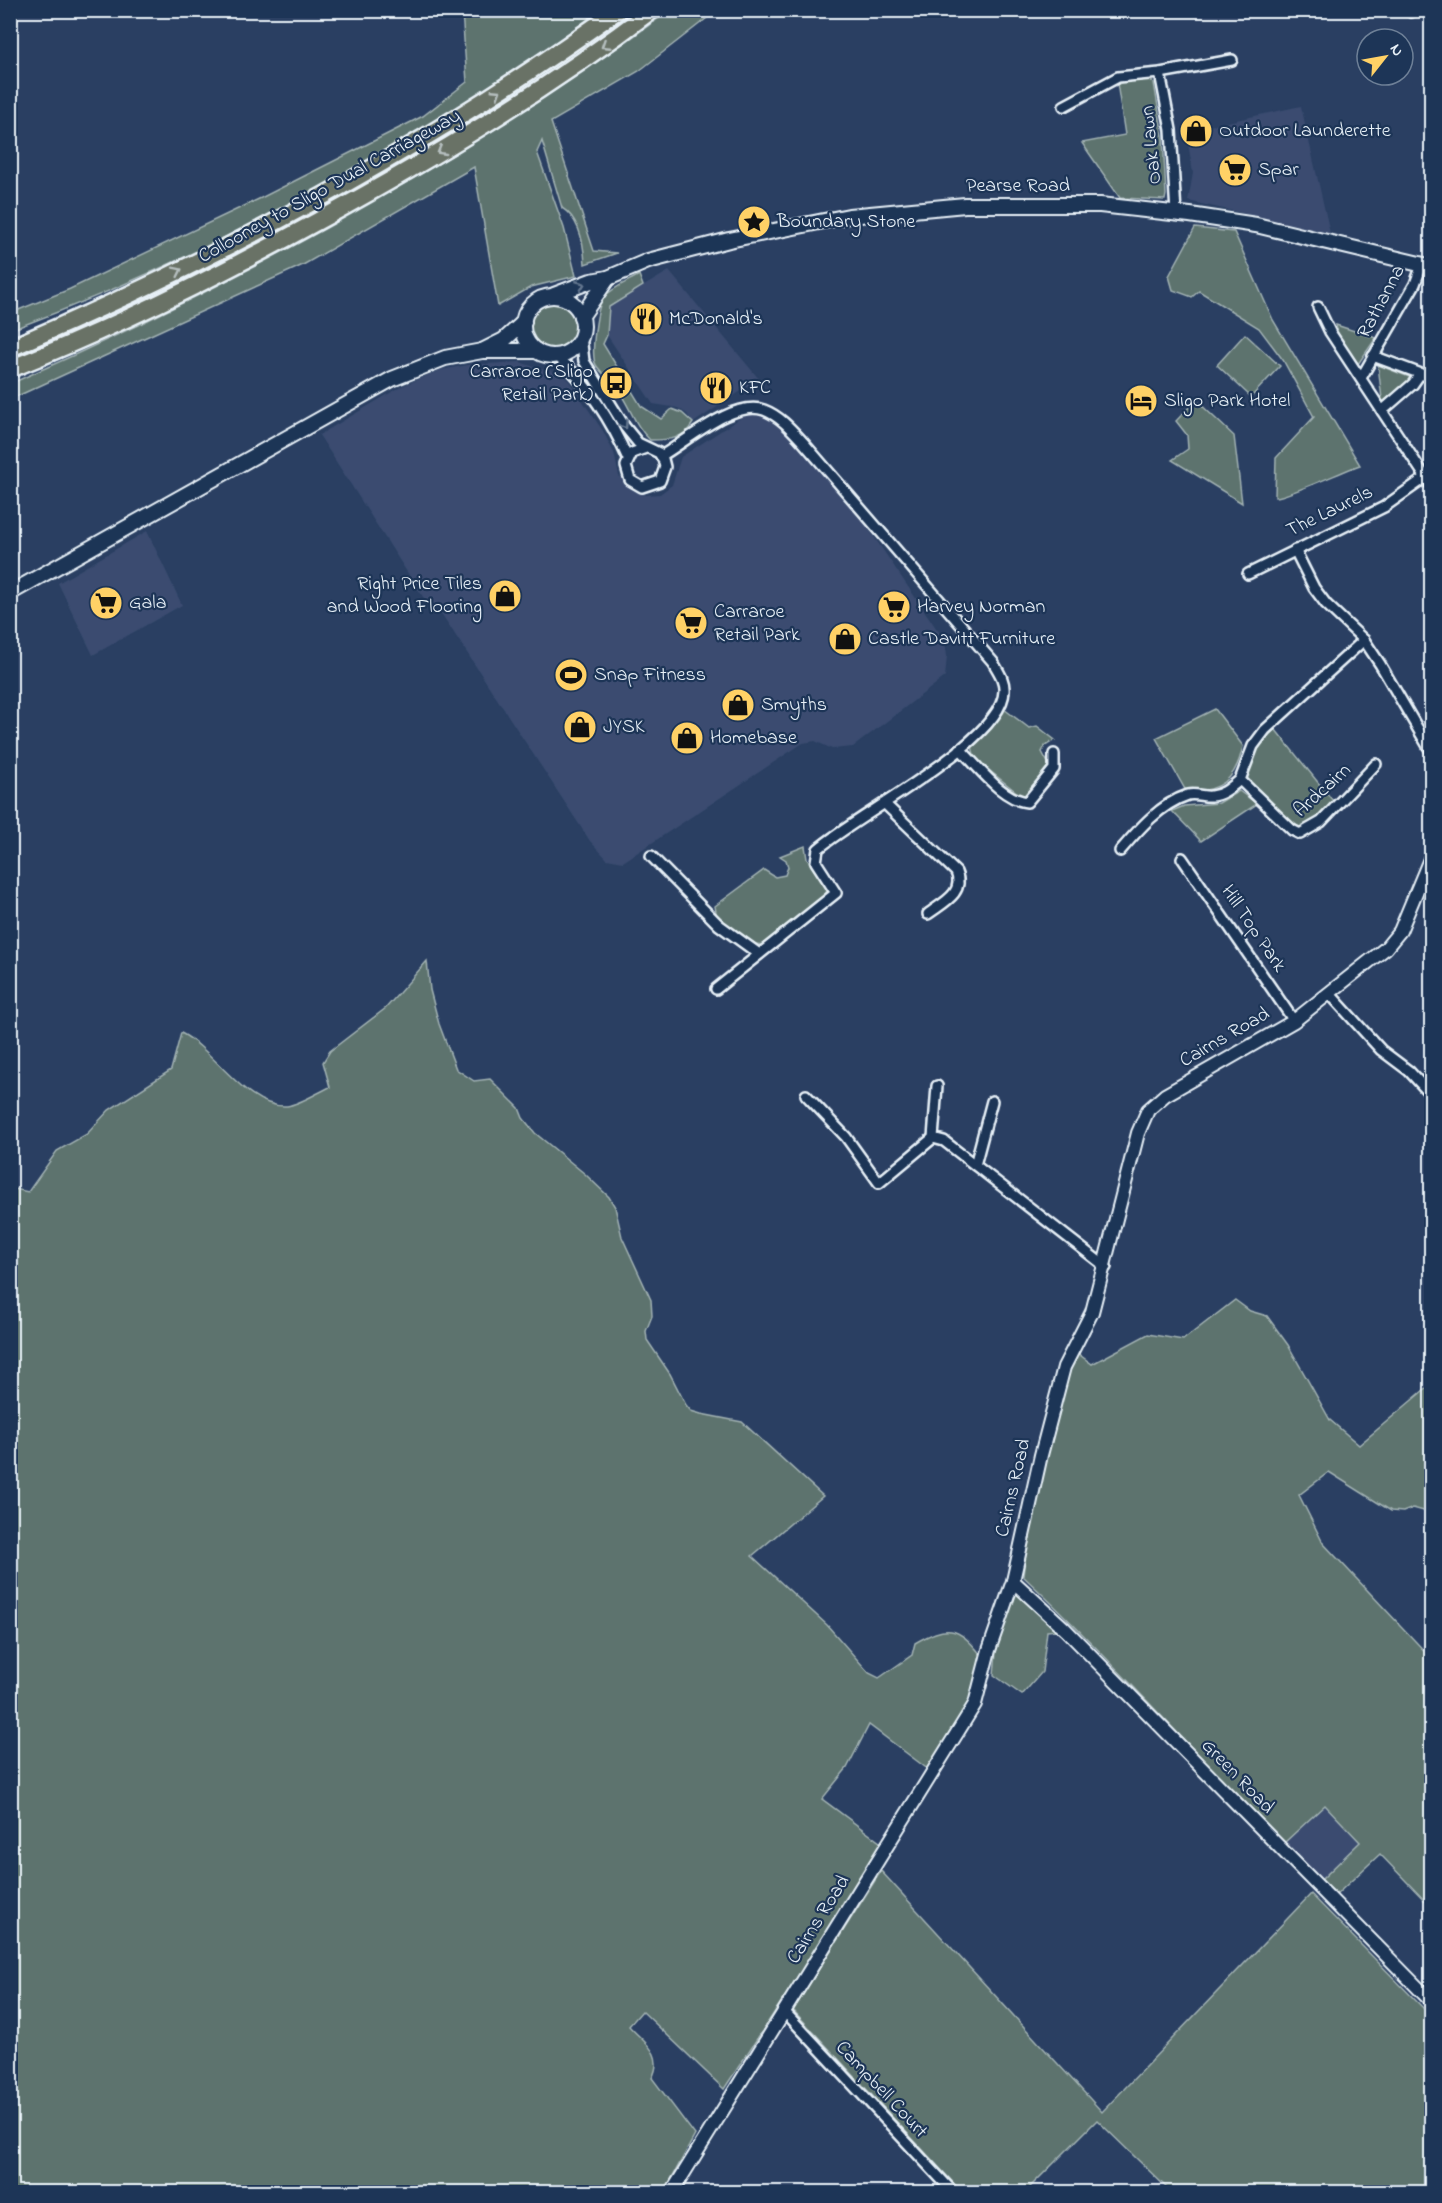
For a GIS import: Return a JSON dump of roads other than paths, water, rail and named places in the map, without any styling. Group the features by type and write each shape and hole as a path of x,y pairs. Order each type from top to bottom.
{"highway":[{"name":"Collooney to Sligo Dual Carriageway","path":"10,348 148,286 256,232 395,155 499,91 618,10"},
{"name":"Collooney to Sligo Dual Carriageway","path":"10,369 136,314 261,252 394,179 530,95 652,10"},
{"path":"10,336 148,286"},
{"path":"10,378 59,357 136,314"}],"main road":[{"name":"Pearse Road","path":"554,295 591,281 608,278 648,261 788,227 888,212 965,205 1100,205 1176,213 1256,225 1426,266"},
{"path":"10,593 392,379 433,361 482,351 537,351 557,356 568,352 581,336 581,317 608,278"},
{"path":"537,351 527,340 524,322 526,311 536,301 554,295 569,301 581,317"},
{"path":"482,351 504,340 524,322"}],"street":[{"path":"1064,106 1118,77 1160,73 1232,60"},
{"name":"Oak Lawn","path":"1160,73 1171,130 1176,213"},
{"name":"Rathanna","path":"1362,378 1426,266"},
{"name":"Rathanna","path":"1318,307 1330,332 1431,487"},
{"path":"581,336 584,361 625,427 646,448 661,456 665,467 663,476 655,484 642,487 630,480 626,466 628,459 639,449 646,448"},
{"path":"557,356 584,384 620,441 628,459"},
{"name":"Rathanna","path":"1373,356 1431,378"},
{"path":"1382,411 1413,384 1420,374"},
{"path":"661,456 730,413 753,407 773,414 803,442 993,662 1002,679 1003,700 979,734 885,804 818,849 816,862 821,874 836,893 716,988"},
{"name":"The Laurels","path":"1248,574 1384,507 1425,478"},
{"path":"1295,550 1314,588 1364,640 1431,753"},
{"path":"1120,851 1142,827 1172,802 1190,795 1211,796 1225,792 1240,780 1253,747 1265,730 1364,640"},
{"path":"960,748 1004,792 1018,801 1028,802 1054,769 1054,754"},
{"name":"Ardcairn","path":"1240,780 1300,834 1321,822 1376,764"},
{"path":"885,804 956,872 959,887 953,895 928,914"},
{"path":"651,856 719,925 759,954"},
{"name":"Hill Top Park","path":"1182,858 1294,1021"},
{"name":"Cairns Road","path":"672,2193 975,1704 989,1650 1013,1581 1041,1455 1064,1367 1092,1312 1106,1267 1138,1133 1148,1110 1165,1095 1294,1021 1386,948 1400,931 1430,858"},
{"path":"1330,994 1381,1050 1409,1071 1431,1096"},
{"path":"806,1095 846,1137 879,1183 933,1137 937,1086"},
{"path":"975,1165 992,1101"},
{"path":"933,1137 944,1140 1106,1267"},
{"name":"Green Road","path":"1013,1581 1065,1629 1431,2002"},
{"name":"Campbell Court","path":"784,2011 953,2193"}],"place":[{"name":"Outdoor Launderette","path":"1196,131"},
{"name":"Spar","path":"1235,170"},
{"name":"Boundary Stone","path":"754,222"},
{"name":"McDonald's","path":"646,319"},
{"name":"Carraroe (Sligo Retail Park)","path":"616,383"},
{"name":"KFC","path":"716,388"},
{"name":"Sligo Park Hotel","path":"1141,401"},
{"name":"Right Price Tiles and Wood Flooring","path":"505,596"},
{"name":"Gala","path":"106,603"},
{"name":"Harvey Norman","path":"894,607"},
{"name":"Carraroe Retail Park","path":"691,623"},
{"name":"Castle Davitt Furniture","path":"845,639"},
{"name":"Snap Fitness","path":"571,675"},
{"name":"Smyths","path":"738,705"},
{"name":"JYSK","path":"580,727"},
{"name":"Homebase","path":"687,738"}]}
